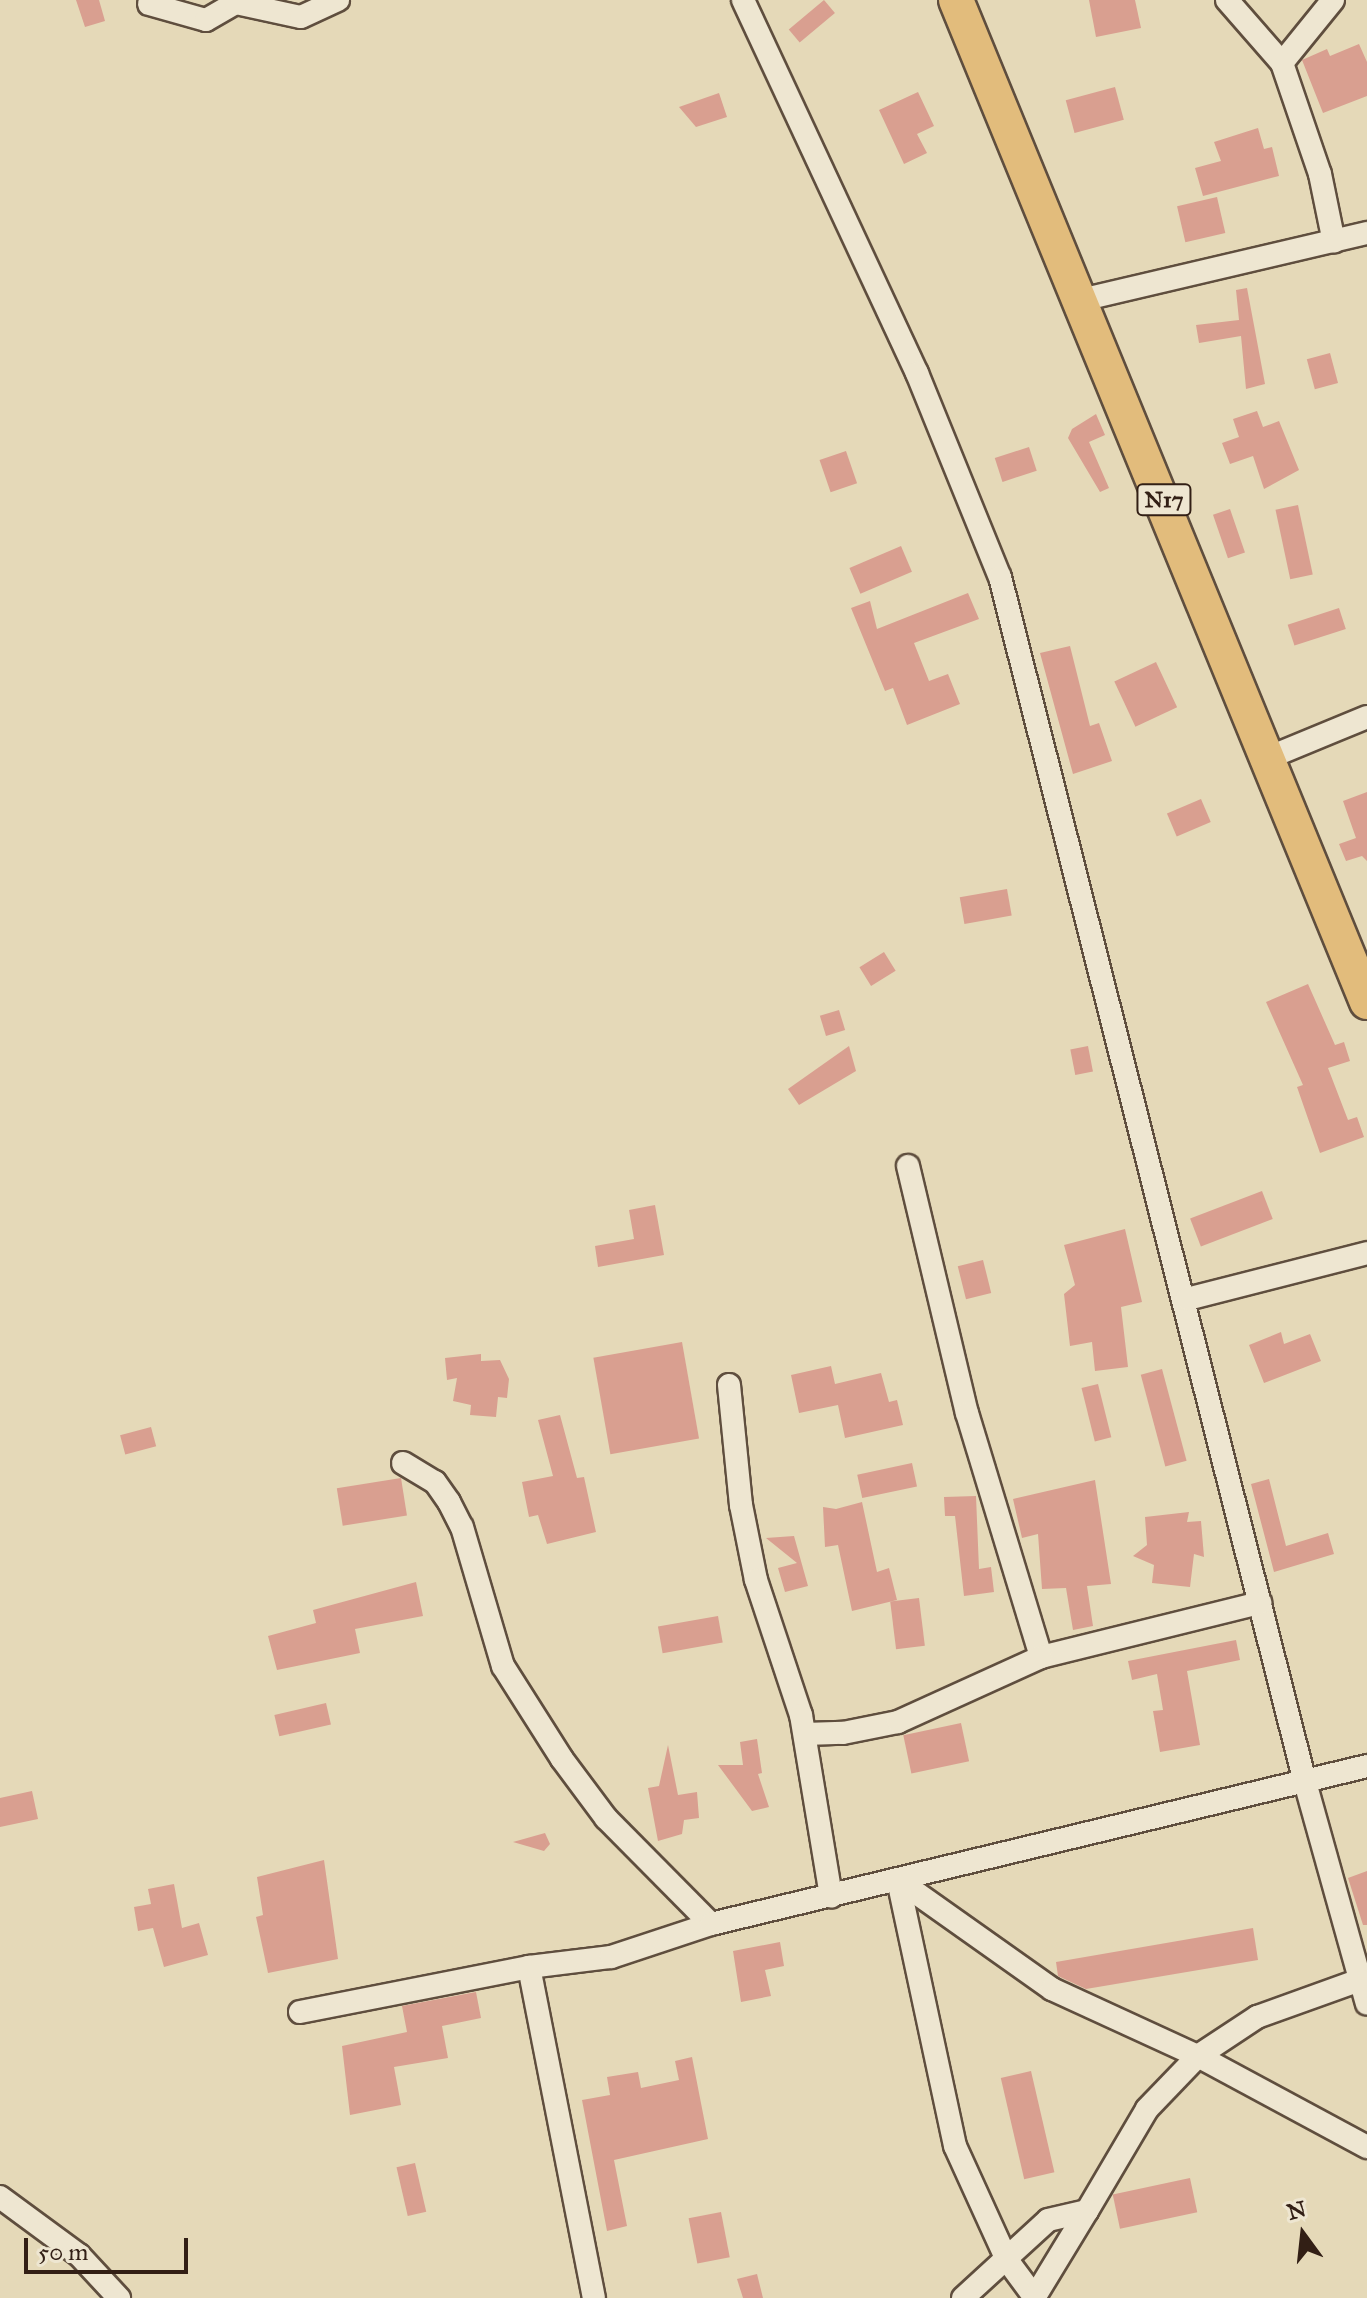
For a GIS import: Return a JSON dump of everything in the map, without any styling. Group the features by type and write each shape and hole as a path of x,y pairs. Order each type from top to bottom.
{"main road":[{"name":"N17","path":"956,0 1270,757 1367,1002"}],"street":[{"path":"149,4 206,20 236,3 301,17 338,0"},
{"path":"743,0 917,373 1000,577 1187,1299 1305,1782 1367,2004"},
{"path":"1227,0 1282,63 1320,174 1334,242"},
{"path":"1282,63 1333,0"},
{"path":"1081,300 1367,233"},
{"path":"1270,757 1367,717"},
{"path":"908,1166 967,1413 1041,1657"},
{"path":"1187,1299 1367,1253"},
{"path":"729,1385 741,1505 756,1580 766,1599 805,1734 831,1897"},
{"path":"403,1463 435,1482 449,1502 462,1527 503,1666 562,1759 606,1818 711,1924"},
{"path":"805,1734 843,1733 898,1722 1041,1657 1260,1603"},
{"path":"300,2012 529,1967 611,1957 711,1924 1367,1766"},
{"path":"898,1880 1030,1976 1198,2056 1367,2147"},
{"path":"898,1880 955,2146 1007,2260 1034,2296 1147,2109 1198,2056 1257,2017 1360,1980"},
{"path":"529,1967 594,2298"},
{"path":"0,2197 79,2255 119,2298"},
{"path":"963,2298 1007,2260 1021,2239 1048,2220 1087,2211"}],"building":[{"path":"76,0 99,0 105,21 85,27"},
{"path":"824,0 835,13 800,43 789,30"},
{"path":"1089,0 1135,0 1141,28 1096,37"},
{"path":"1359,44 1367,62 1367,96 1323,113 1302,60 1327,49 1330,56"},
{"path":"1115,87 1124,120 1075,133 1066,100"},
{"path":"918,92 934,126 917,134 927,153 904,164 879,110"},
{"path":"719,93 727,117 696,127 679,107"},
{"path":"1258,128 1264,149 1272,147 1279,176 1203,196 1195,168 1221,161 1214,142"},
{"path":"1217,197 1225,233 1185,242 1177,206"},
{"path":"1247,288 1265,384 1246,389 1241,336 1199,343 1196,325 1239,320 1236,290"},
{"path":"1330,353 1338,383 1315,389 1307,359"},
{"path":"1257,411 1263,427 1279,421 1299,470 1264,489 1253,456 1230,464 1222,443 1239,437 1233,419"},
{"path":"1096,414 1105,435 1089,442 1109,488 1100,492 1068,438 1072,429"},
{"path":"1029,447 1037,471 1002,482 995,458"},
{"path":"846,451 857,483 831,492 820,460"},
{"path":"1298,505 1313,574 1290,579 1276,510"},
{"path":"1230,509 1245,552 1228,558 1213,515"},
{"path":"901,546 912,572 860,594 849,568"},
{"path":"968,593 979,619 914,643 929,681 948,674 960,704 907,725 893,688 885,691 851,608 870,601 877,629"},
{"path":"1339,608 1346,629 1294,646 1288,625"},
{"path":"1070,646 1090,726 1099,723 1112,761 1073,774 1040,653"},
{"path":"1156,662 1177,707 1135,727 1114,681"},
{"path":"1367,792 1367,861 1362,856 1346,861 1339,844 1356,838 1343,801"},
{"path":"1201,799 1211,822 1177,836 1167,813"},
{"path":"1007,889 1012,916 964,924 960,897"},
{"path":"884,952 896,971 871,986 859,967"},
{"path":"1308,984 1335,1045 1344,1042 1350,1061 1328,1068 1348,1120 1357,1117 1364,1137 1320,1153 1297,1087 1303,1085 1266,1002"},
{"path":"839,1010 845,1030 826,1036 820,1016"},
{"path":"849,1046 856,1071 799,1105 788,1089"},
{"path":"1088,1046 1093,1072 1075,1075 1070,1049"},
{"path":"1262,1191 1273,1219 1201,1247 1190,1219"},
{"path":"655,1205 664,1255 598,1267 595,1246 634,1239 629,1210"},
{"path":"1125,1229 1142,1302 1121,1307 1128,1367 1095,1371 1092,1342 1070,1346 1064,1294 1075,1285 1064,1245"},
{"path":"983,1260 991,1293 966,1299 958,1266"},
{"path":"1281,1332 1284,1344 1310,1334 1321,1361 1264,1383 1249,1345"},
{"path":"682,1342 699,1439 610,1454 593,1358"},
{"path":"481,1354 481,1361 500,1360 509,1379 507,1398 498,1397 496,1417 470,1415 471,1405 453,1401 457,1378 447,1380 445,1358"},
{"path":"831,1366 835,1384 881,1373 889,1402 897,1400 903,1425 845,1438 838,1405 799,1413 791,1375"},
{"path":"1162,1369 1187,1461 1165,1466 1141,1375"},
{"path":"1098,1384 1111,1437 1095,1441 1082,1388"},
{"path":"560,1415 577,1478 584,1477 596,1532 547,1544 538,1515 529,1517 522,1482 553,1476 538,1420"},
{"path":"151,1427 156,1446 125,1455 120,1435"},
{"path":"912,1463 917,1486 862,1498 857,1475"},
{"path":"401,1478 407,1516 343,1526 337,1488"},
{"path":"1269,1479 1286,1546 1328,1533 1334,1554 1274,1572 1251,1484"},
{"path":"1095,1480 1111,1584 1087,1586 1093,1626 1073,1630 1066,1588 1042,1589 1038,1534 1022,1538 1013,1499"},
{"path":"976,1496 979,1569 991,1567 994,1592 964,1596 955,1516 945,1516 944,1497"},
{"path":"862,1502 877,1572 889,1568 897,1600 852,1611 838,1545 825,1547 823,1507 836,1509"},
{"path":"1189,1512 1187,1522 1201,1521 1204,1557 1194,1554 1190,1587 1152,1583 1154,1565 1133,1556 1147,1545 1145,1517"},
{"path":"794,1536 808,1586 785,1592 778,1568 797,1563 766,1538"},
{"path":"416,1582 423,1616 355,1629 360,1653 277,1670 268,1636 316,1623 313,1610"},
{"path":"919,1598 925,1646 896,1649 890,1602"},
{"path":"718,1616 723,1643 663,1653 658,1627"},
{"path":"1236,1640 1240,1660 1187,1671 1200,1745 1160,1752 1153,1711 1163,1710 1157,1674 1132,1680 1128,1661"},
{"path":"326,1703 331,1724 279,1736 274,1715"},
{"path":"961,1723 969,1761 911,1773 903,1735"},
{"path":"757,1739 762,1773 758,1774 769,1807 752,1811 718,1765 743,1765 740,1742"},
{"path":"668,1745 678,1795 697,1792 699,1818 684,1820 682,1834 658,1841 648,1788 659,1786"},
{"path":"32,1791 38,1819 0,1827 0,1798"},
{"path":"545,1833 550,1844 544,1851 513,1842"},
{"path":"324,1860 338,1959 268,1973 256,1917 263,1915 257,1877"},
{"path":"1367,1871 1367,1925 1363,1925 1348,1878"},
{"path":"174,1884 182,1928 199,1923 208,1955 164,1967 153,1928 138,1931 134,1907 151,1904 148,1889"},
{"path":"1253,1928 1258,1960 1086,1989 1058,1976 1056,1962"},
{"path":"780,1942 784,1966 765,1970 771,1996 741,2002 733,1951"},
{"path":"476,1992 481,2018 442,2026 448,2058 394,2067 401,2105 350,2115 342,2046 407,2032 402,2006"},
{"path":"692,2057 708,2139 614,2160 627,2226 607,2231 582,2100 610,2095 607,2077 638,2072 641,2088 679,2080 675,2061"},
{"path":"1031,2071 1054,2172 1024,2179 1001,2078"},
{"path":"415,2163 426,2212 408,2216 396,2167"},
{"path":"1190,2178 1197,2212 1120,2229 1113,2194"},
{"path":"721,2212 730,2257 697,2263 689,2218"},
{"path":"757,2274 763,2298 743,2298 737,2279"}]}
